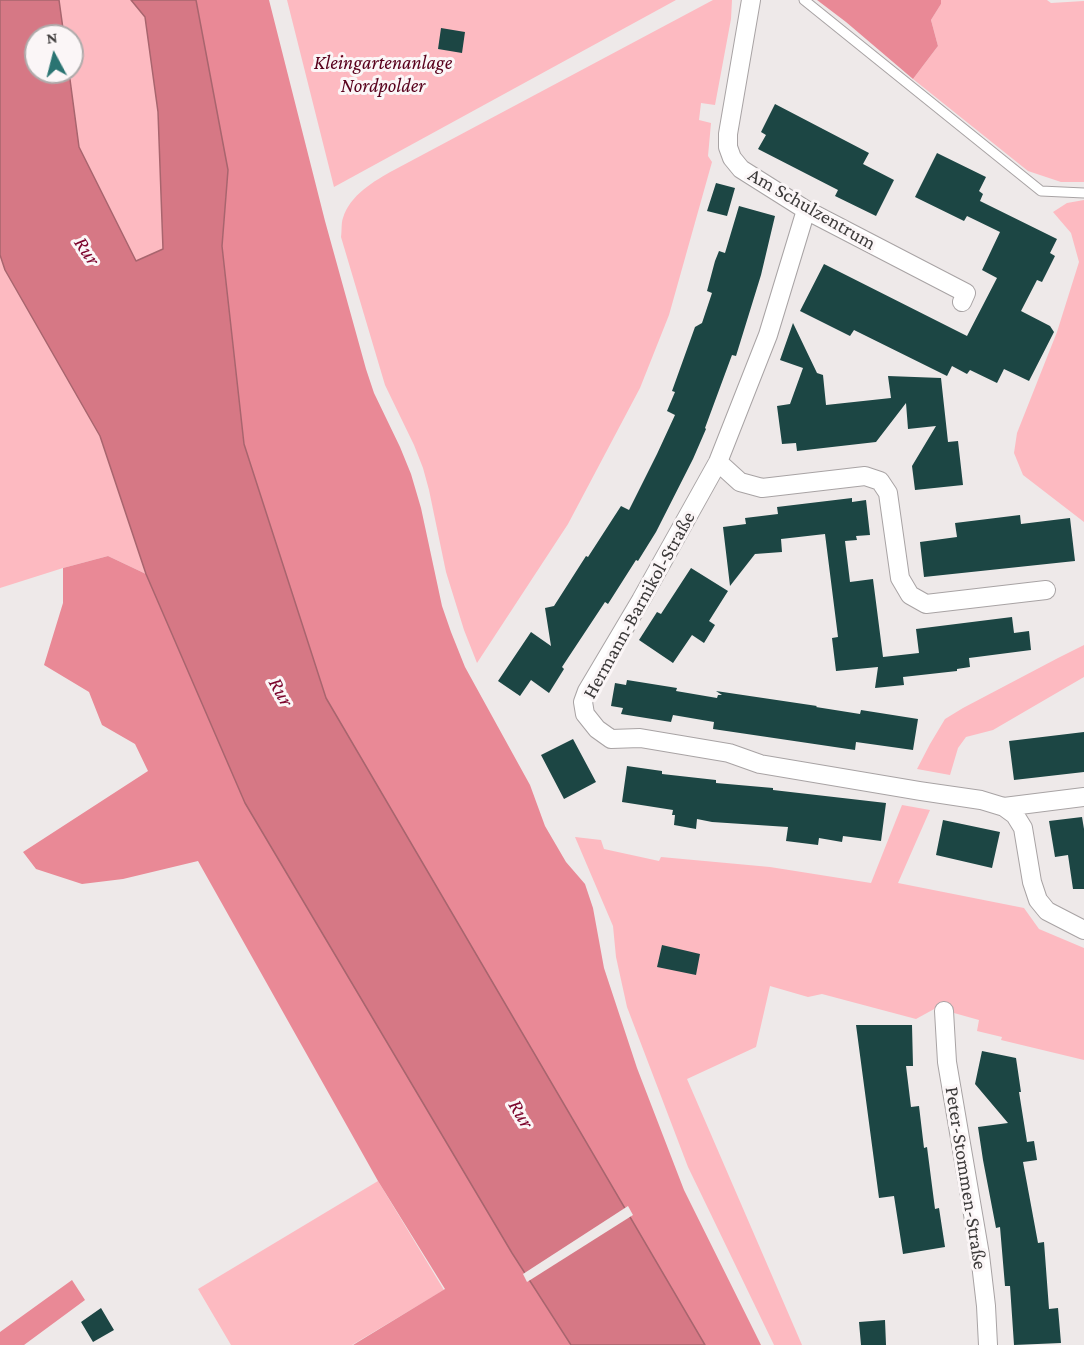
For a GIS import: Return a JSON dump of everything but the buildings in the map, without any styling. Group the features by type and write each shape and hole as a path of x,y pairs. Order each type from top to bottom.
{"street":[{"name":"Am Schulzentrum","path":"751,0 728,134 728,147 732,158 741,169 807,210 966,293 962,302"},
{"name":"Hermann-Barnikol-Straße","path":"807,210 768,335 718,462 587,691 583,702 585,714 597,729 611,739 640,738 718,751 760,764 920,792 981,800 1004,807"},
{"path":"718,462 740,482 762,488 865,476 880,481 888,493 900,578 910,595 926,604 1046,591"},
{"path":"1004,807 1084,797"},
{"path":"1004,807 1015,815 1023,828 1032,882 1038,900 1047,911 1084,930"},
{"name":"Peter-Stommen-Straße","path":"944,1011 951,1092 980,1255 988,1345"}],"lane":[{"path":"804,0 1041,191 1084,193"}],"green space":[{"path":"59,0 131,0 145,17 158,112 163,249 136,261 78,147 70,84 84,84 84,24 62,24"},
{"name":"Kleingartenanlage Nordpolder","path":"287,0 676,0 334,187"},
{"path":"713,0 732,0 731,19 715,105 701,103 699,120 711,123 708,156 712,162 669,315 640,388 568,524 477,663 446,572 423,468 385,385 341,237 343,218 351,202 386,174"},
{"path":"941,0 1047,0 1051,3 1084,1 1084,182 1061,182 1028,171 913,79 938,46 931,20"},
{"path":"1084,200 1084,522 1023,475 1014,453 1017,433 1057,332 1079,262 1071,233 1053,212 1067,203"},
{"path":"0,255 5,270 100,436 146,574 108,556 0,588"},
{"path":"1084,645 1084,677 993,730 966,737 958,748 950,775 917,769 945,719"},
{"path":"902,805 930,810 898,883 1024,908 1039,929 1084,948 1084,1060 1001,1040 1002,1037 977,1031 979,1020 936,1008 916,1019 822,994 808,997 770,986 756,1047 687,1079 802,1345 774,1345 688,1167 627,1007 616,957 613,926 575,837 601,840 604,849 659,861 661,857 770,867 871,883"},
{"path":"378,1181 444,1290 352,1345 231,1345 198,1289"}],"shaded area":[{"path":"196,0 269,0 325,221 366,369 374,393 411,474 421,508 442,606 451,632 465,667 530,785 545,826 566,862 585,884 593,908 604,968 637,1068 684,1190 761,1345 705,1345 326,698 244,444 222,246 228,170"},
{"path":"817,0 941,0 931,20 938,46 913,79"},
{"path":"108,556 146,574 245,803 512,1253 571,1345 353,1345 445,1289 378,1181 198,861 123,879 82,884 36,869 23,852 148,771 135,744 102,725 89,692 44,665 63,603 63,568"},
{"path":"72,1280 85,1300 24,1345 0,1345 0,1332"}],"water":[{"name":"Rur","path":"0,0 59,0 62,24 24,24 24,84 71,84 79,147 136,261 163,249 158,112 145,17 131,0 196,0 228,170 222,246 244,444 326,698 705,1345 571,1345 512,1253 245,803 146,574 100,436 5,270 0,255"}],"pier":[{"path":"628,1206 633,1215 527,1282 523,1274"}]}
